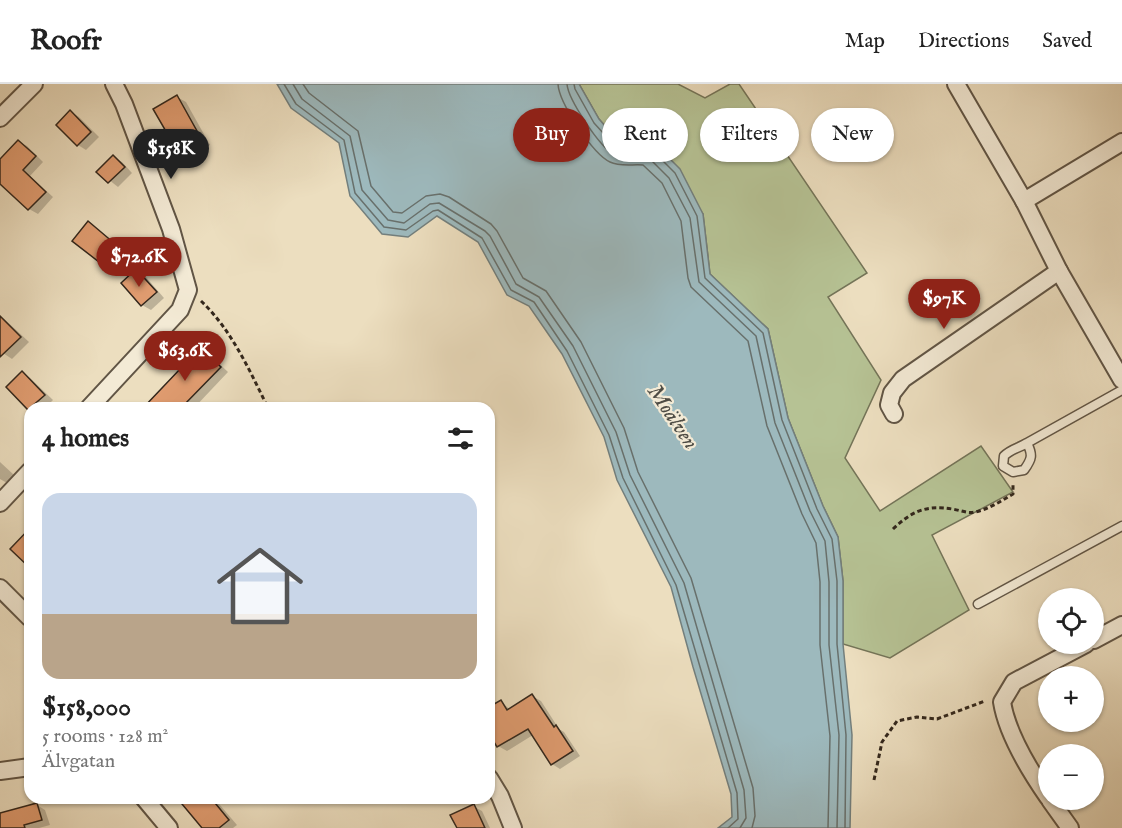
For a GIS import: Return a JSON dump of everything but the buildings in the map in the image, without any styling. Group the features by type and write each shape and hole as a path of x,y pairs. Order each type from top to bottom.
{"street":[{"path":"0,118 34,84"},
{"path":"95,402 180,310 188,290 170,226 124,104 114,84"},
{"path":"956,84 1024,201 1059,271 1122,380"},
{"path":"1024,201 1122,141"},
{"path":"894,414 889,405 892,393 903,379 1059,271"},
{"path":"0,503 24,477"},
{"path":"0,588 24,612"},
{"path":"1104,635 1122,625"},
{"path":"1038,782 1005,716 1002,702 1014,682 1067,654"},
{"path":"0,771 24,768"},
{"path":"495,788 513,828"},
{"path":"149,804 169,828"},
{"path":"1057,810 1070,828"}],"lane":[{"path":"1027,443 1032,454 1024,470 1013,472 1003,466 1004,456 1011,449 1027,443 1122,390"},
{"path":"978,604 1122,526"}],"path":[{"path":"188,290 212,312 245,362 265,402"},
{"path":"893,529 908,515 929,507 952,508 973,513 989,507 1013,494 1013,472"},
{"path":"874,780 882,742 897,721 917,717 937,719 1009,691"}],"green space":[{"path":"579,84 678,84 705,98 730,84 739,84 755,108 700,108 700,162 792,162 867,273 828,297 881,380 845,458 880,511 981,446 1013,492 932,535 969,610 890,658 843,644 843,581 838,537 823,506 788,418 768,329 710,274 703,214 667,162 688,162 688,108 602,108 602,122"}],"water":[{"name":"Moälven","path":"277,84 579,84 602,122 602,162 673,162 680,169 703,214 710,274 768,329 788,418 823,506 838,537 843,581 843,644 852,735 850,828 718,828 732,817 731,794 671,587 617,480 604,437 562,354 529,306 507,295 478,242 437,216 408,237 382,234 350,196 339,143 291,108"}]}
